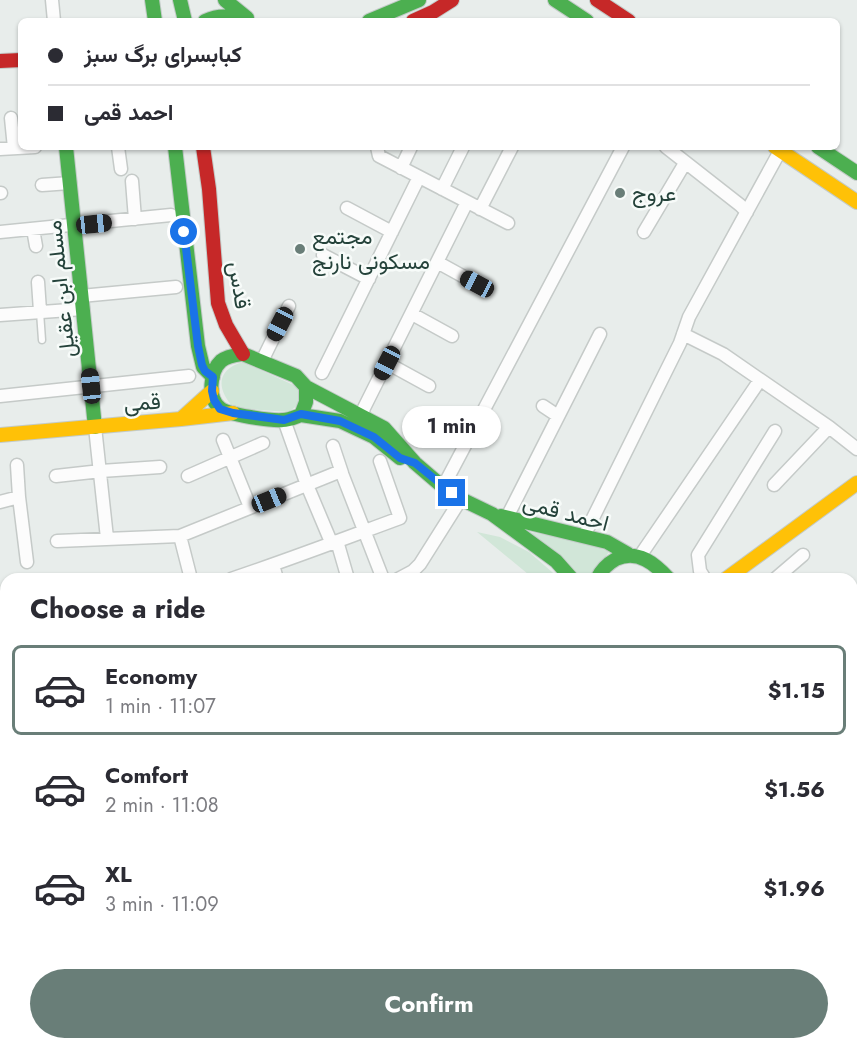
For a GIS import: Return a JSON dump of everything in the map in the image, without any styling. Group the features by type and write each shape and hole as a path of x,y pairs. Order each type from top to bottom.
{"street":[{"path":"52,0 54,18"},
{"path":"152,0 155,18"},
{"path":"180,0 184,18"},
{"path":"225,0 246,18"},
{"path":"378,18 419,0"},
{"path":"420,18 452,0"},
{"path":"555,0 582,18"},
{"path":"597,0 624,18"},
{"path":"210,18 225,15 237,18"},
{"path":"0,62 18,60"},
{"path":"11,118 14,148"},
{"path":"0,149 18,148"},
{"name":"مسلم ابن عقیل","path":"66,150 95,427"},
{"path":"118,150 121,169"},
{"path":"175,150 198,346 202,365 205,371 213,377"},
{"name":"قدس","path":"203,150 210,200 218,303 226,326 243,354"},
{"path":"378,150 379,156 508,223"},
{"path":"401,168 410,150"},
{"path":"441,189 461,150"},
{"path":"480,209 510,150"},
{"path":"443,486 620,150"},
{"path":"670,150 747,212"},
{"path":"584,536 680,343 689,317 747,212 777,150"},
{"path":"779,150 857,202"},
{"path":"822,150 857,173"},
{"path":"644,232 685,163"},
{"path":"322,373 419,177"},
{"path":"132,181 135,219"},
{"path":"42,185 70,183"},
{"path":"362,417 364,408 467,202"},
{"path":"347,208 392,232"},
{"path":"0,232 171,215"},
{"path":"33,229 36,246"},
{"path":"323,255 369,279"},
{"path":"437,262 477,284"},
{"path":"38,282 40,311"},
{"path":"0,315 40,311 176,287"},
{"path":"262,362 289,306"},
{"path":"412,314 452,336"},
{"path":"505,520 600,334"},
{"path":"683,334 723,354 857,449"},
{"path":"243,354 296,376 306,387 384,428 415,463 400,458 374,437 340,421 301,414 284,420 220,409 214,400 212,391 215,370 221,361 230,356 243,354"},
{"path":"387,363 429,386"},
{"path":"0,396 189,376"},
{"path":"599,573 605,565 616,558 634,555 760,380"},
{"path":"301,414 306,402 306,387"},
{"path":"181,419 212,391"},
{"path":"543,406 558,416"},
{"name":"قمی","path":"0,435 233,413"},
{"path":"284,420 307,485 346,573"},
{"path":"95,427 107,538"},
{"path":"774,485 829,427"},
{"path":"701,573 698,555 775,431"},
{"path":"223,440 250,507"},
{"path":"188,476 263,443"},
{"path":"333,446 381,573"},
{"path":"249,573 400,518 380,461"},
{"name":"احمد قمی","path":"415,463 461,499 505,520 607,542 651,562 664,573"},
{"path":"17,465 27,562"},
{"path":"56,476 160,467"},
{"path":"57,542 180,536 339,471 342,473"},
{"path":"734,573 857,483"},
{"path":"0,502 19,498"},
{"path":"416,573 461,499"},
{"name":"احمد قمی","path":"505,520 556,561 567,573"},
{"path":"180,536 189,573"},
{"path":"782,573 803,555"},
{"path":"273,565 275,573"}],"lane":[{"path":"40,311 42,340"}],"green space":[{"path":"243,362 300,388 300,403 289,412 234,408 222,388 223,375 227,370"},
{"path":"477,532 500,537 529,552 553,573 527,573"},
{"path":"529,532 580,542 609,552 593,573 573,573"}],"traffic: fast":[{"path":"152,0 155,18"},
{"path":"180,0 184,18"},
{"path":"225,0 247,18"},
{"path":"376,18 419,0"},
{"path":"555,0 582,18"},
{"path":"213,18 226,16 236,18"},
{"path":"66,150 95,427"},
{"path":"175,150 198,346 203,367 213,377"},
{"path":"822,150 857,173"},
{"path":"243,354 296,376 306,387 306,402 301,415 285,420 270,420 225,411 216,404 213,398 212,378 217,365 223,359 243,354"},
{"path":"306,387 384,428 415,463 443,487 461,499 492,514 556,561 567,573"},
{"path":"301,415 340,421 374,437 400,458"},
{"path":"501,516 607,542 628,554"},
{"path":"600,573 607,565 624,556 646,560 663,573"}],"traffic: slow":[{"path":"779,150 857,202"},
{"path":"181,419 212,391"},
{"path":"0,435 233,413"},
{"path":"734,573 857,483"}],"traffic: jam":[{"path":"420,18 452,0"},
{"path":"597,0 624,18"},
{"path":"0,61 18,60"},
{"path":"203,150 209,189 218,303 226,325 243,354"}],"place":[{"name":"عروج","path":"620,193"},
{"name":"مجتمع مسکونی نارنج","path":"300,249"}],"route":[{"path":"184,232 198,346 202,365 205,371 213,377 212,391 214,400 220,409 284,420 301,414 340,421 374,437 400,458 415,463 452,493"}]}
